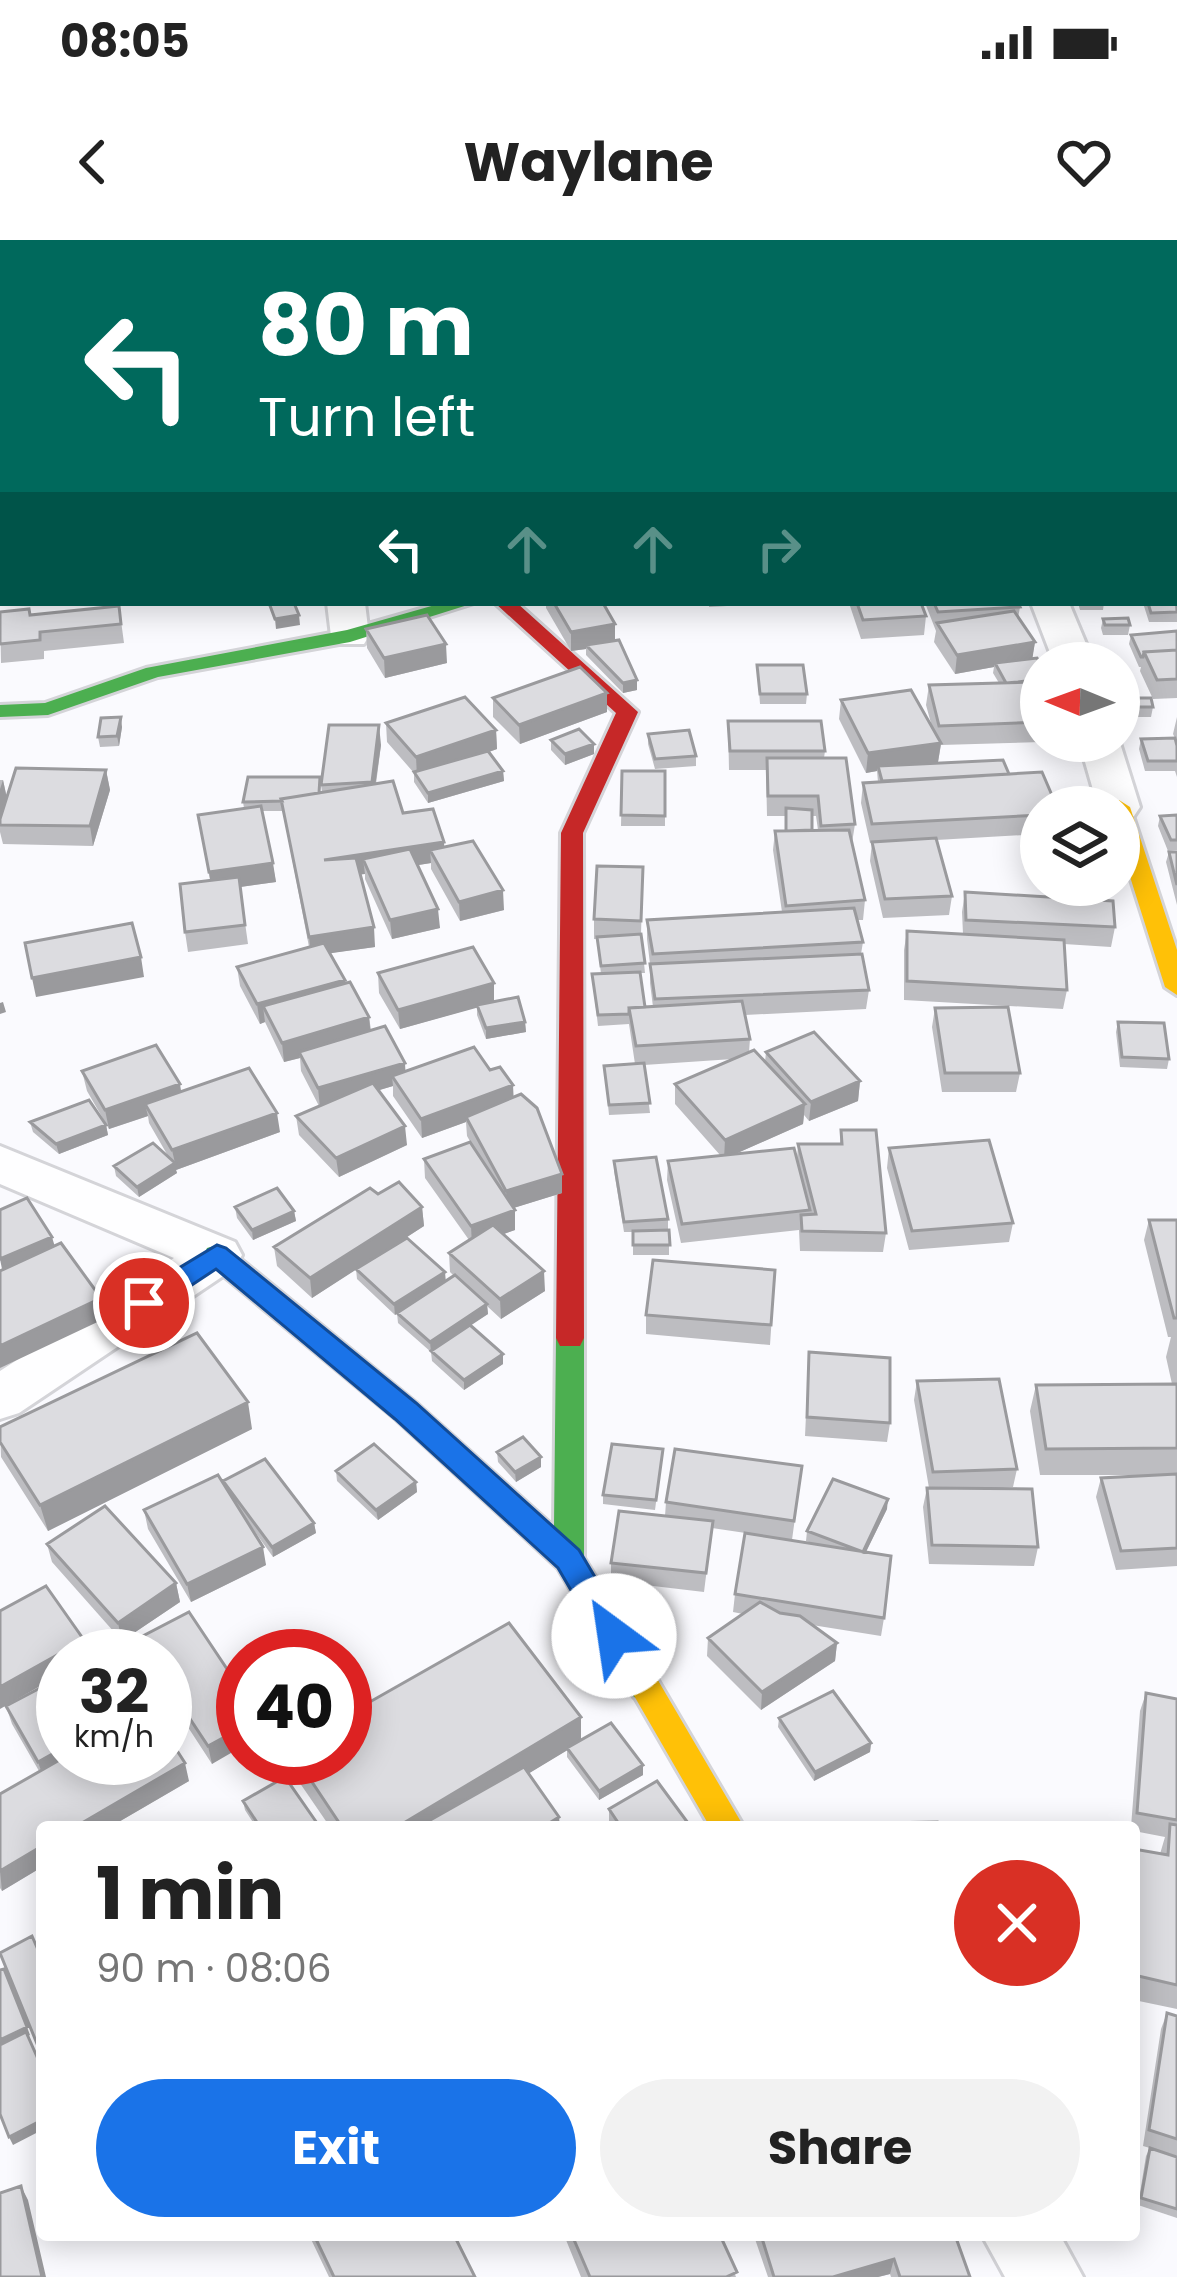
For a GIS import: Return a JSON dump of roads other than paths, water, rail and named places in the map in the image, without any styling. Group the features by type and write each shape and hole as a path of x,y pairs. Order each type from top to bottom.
{"street":[{"path":"0,711 48,709 153,672 348,620 444,606"},
{"path":"508,606 627,712 572,833 568,1559"},
{"path":"1051,606 1066,642"},
{"path":"1140,863 1168,938 1177,987"},
{"path":"0,1165 217,1255 406,1411 568,1559 724,1821"},
{"path":"0,1398 217,1255"},
{"path":"1021,2241 1048,2277"}]}
